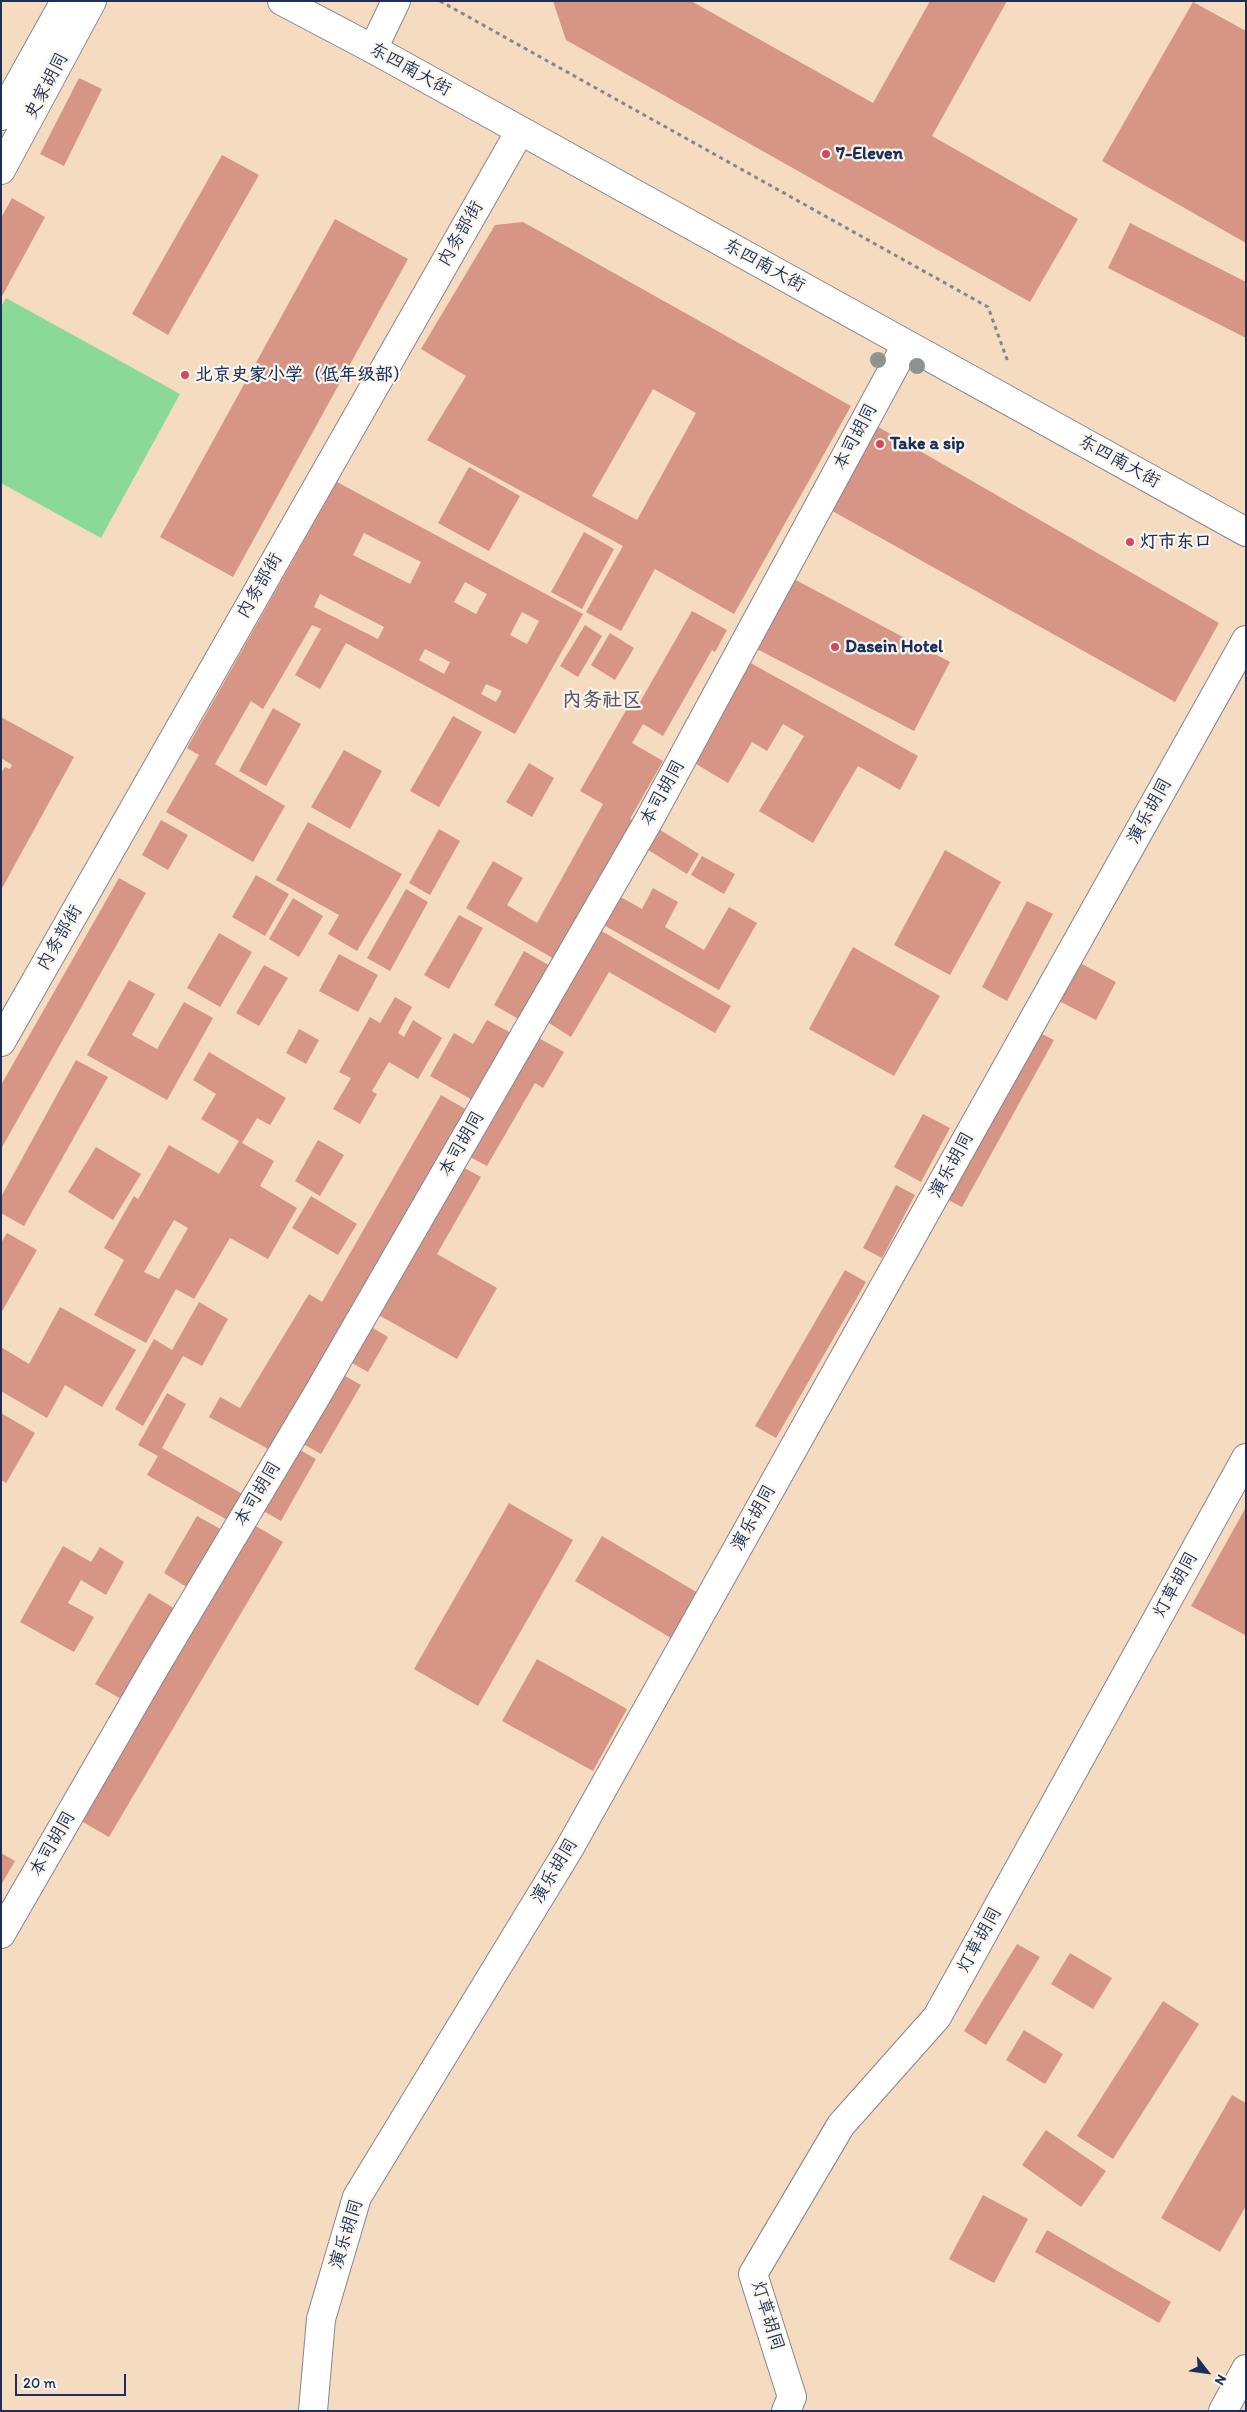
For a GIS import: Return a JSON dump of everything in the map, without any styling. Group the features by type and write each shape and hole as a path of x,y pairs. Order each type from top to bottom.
{"main road":[{"path":"1,116 64,1"},
{"name":"史家胡同","path":"1,170 92,1"},
{"name":"东四南大街","path":"282,1 372,48 1246,532"},
{"path":"372,48 396,1"},
{"name":"内务部街","path":"1,1042 520,131"},
{"name":"本司胡同","path":"1,1934 155,1666 317,1395 649,820 906,345"},
{"name":"演乐胡同","path":"313,2411 321,2319 357,2197 569,1849 1246,640"},
{"name":"灯草胡同","path":"786,2411 792,2397 753,2274 841,2124 937,2017 1246,1458"},
{"path":"1223,2411 1246,2370"}],"path":[{"path":"440,1 988,307 1024,410"}],"green space":[{"path":"6,298 180,394 101,538 1,483 1,307"}],"building":[{"path":"553,1 691,1 873,103 930,1 1007,1 932,136 1078,219 1030,302 566,40"},
{"path":"1193,2 1246,31 1246,243 1102,161"},
{"path":"79,78 102,89 64,166 40,154"},
{"path":"222,155 259,175 168,335 132,314"},
{"path":"12,198 45,217 1,298 1,218"},
{"path":"335,219 408,259 233,577 160,537"},
{"path":"523,222 851,406 734,614 655,569 621,631 586,612 623,546 427,440 466,376 421,349 495,225","holes":["653,389 696,413 637,520 592,496"]},
{"path":"1130,223 1246,282 1246,338 1108,268"},
{"path":"873,424 1219,623 1175,702 827,508"},
{"path":"469,467 520,496 489,551 438,523"},
{"path":"337,482 583,614 515,734 346,643 320,689 295,675 321,629 312,625 263,709 251,701 215,764 285,806 253,862 166,812 199,755 187,748","holes":["364,533 421,562 410,584 353,555","465,582 487,594 476,614 454,602","320,594 384,627 378,639 314,607","522,612 539,621 527,644 510,635","425,649 450,662 444,674 419,660","486,684 502,691 496,702 481,694"]},
{"path":"584,532 614,549 582,609 551,592"},
{"path":"792,578 950,662 914,731 755,648"},
{"path":"692,611 727,630 715,652 712,650 663,736 643,724 632,743 663,761 630,819 634,821 556,960 466,908 493,861 523,878 507,905 537,923 603,804 580,791 633,698 640,702"},
{"path":"585,625 602,636 578,677 560,666"},
{"path":"610,633 634,648 615,680 591,665"},
{"path":"747,661 918,756 900,790 858,766 813,843 759,811 804,736 783,724 767,751 752,742 728,783 691,761"},
{"path":"273,708 301,724 266,786 239,771"},
{"path":"453,716 482,732 439,807 410,791"},
{"path":"1,717 74,757 1,890 1,773 5,767 10,769 12,765 1,758"},
{"path":"344,750 382,771 350,829 311,807"},
{"path":"529,763 554,778 532,817 506,802"},
{"path":"161,820 188,835 168,870 142,855"},
{"path":"308,822 402,874 357,951 328,934 339,915 276,880"},
{"path":"657,828 699,854 687,874 645,848"},
{"path":"439,829 460,841 430,895 409,883"},
{"path":"945,850 1001,882 950,975 894,945"},
{"path":"702,856 735,874 724,894 691,875"},
{"path":"256,875 289,894 265,936 232,917"},
{"path":"119,878 146,893 1,1149 1,1085"},
{"path":"653,888 678,902 665,927 704,950 729,907 757,923 719,990 600,923 617,895 642,909"},
{"path":"406,889 428,902 390,971 367,958"},
{"path":"293,898 323,916 299,957 269,939"},
{"path":"1027,901 1053,914 1007,1001 982,987"},
{"path":"459,915 483,928 449,989 424,975"},
{"path":"598,929 731,1006 715,1033 609,972 571,1037 546,1021"},
{"path":"219,933 252,952 220,1007 187,988"},
{"path":"853,947 940,996 894,1076 809,1029"},
{"path":"524,951 552,967 522,1021 494,1005"},
{"path":"339,954 378,975 358,1012 319,991"},
{"path":"1080,963 1116,982 1096,1020 1059,1001"},
{"path":"264,965 288,978 259,1026 236,1013"},
{"path":"129,980 155,994 132,1035 157,1049 184,1002 213,1018 167,1100 87,1055"},
{"path":"395,997 412,1007 398,1033 404,1037 413,1020 442,1038 418,1079 389,1062 372,1091 377,1094 360,1124 333,1109 351,1078 339,1072 370,1017 380,1023"},
{"path":"487,1020 513,1034 476,1102 430,1076 454,1033 473,1044"},
{"path":"299,1029 319,1040 306,1064 286,1053"},
{"path":"1038,1032 1054,1040 962,1207 946,1199"},
{"path":"535,1036 564,1052 543,1088 535,1083 487,1166 466,1155"},
{"path":"209,1052 286,1098 270,1125 257,1118 242,1143 274,1161 260,1186 297,1208 268,1259 230,1238 194,1299 176,1289 146,1343 94,1315 124,1260 104,1248 134,1196 138,1199 169,1145 219,1174 239,1141 201,1119 216,1094 193,1080","holes":["174,1220 188,1228 159,1279 144,1272"]},
{"path":"76,1060 108,1077 24,1226 1,1213 1,1197"},
{"path":"441,1095 469,1111 272,1451 209,1417 220,1397 240,1408 309,1294 322,1302"},
{"path":"923,1114 950,1128 921,1182 894,1167"},
{"path":"318,1140 344,1155 320,1196 295,1181"},
{"path":"96,1147 141,1174 113,1220 68,1192"},
{"path":"459,1165 481,1177 437,1254 497,1288 457,1359 375,1313"},
{"path":"896,1185 915,1195 882,1258 863,1248"},
{"path":"311,1196 357,1224 338,1255 292,1228"},
{"path":"7,1233 37,1250 1,1313 1,1243"},
{"path":"845,1270 866,1282 776,1438 755,1426"},
{"path":"199,1302 228,1319 202,1366 183,1356 143,1426 115,1409 154,1339 172,1350"},
{"path":"60,1307 136,1350 102,1407 65,1385 47,1418 1,1391 1,1347 29,1364"},
{"path":"368,1325 388,1337 368,1372 347,1360"},
{"path":"338,1372 361,1385 321,1454 298,1441"},
{"path":"167,1393 186,1404 162,1448 246,1496 231,1522 147,1475 158,1456 138,1445"},
{"path":"1,1413 35,1433 6,1483 1,1480"},
{"path":"293,1446 316,1459 281,1521 258,1508"},
{"path":"509,1503 573,1540 478,1706 414,1669"},
{"path":"1246,1507 1246,1633 1245,1635 1191,1606"},
{"path":"197,1516 224,1531 190,1589 164,1573"},
{"path":"249,1522 283,1542 109,1837 76,1818"},
{"path":"602,1536 698,1593 671,1638 575,1581"},
{"path":"63,1546 91,1562 100,1547 124,1562 106,1595 81,1580 68,1603 94,1617 74,1652 20,1622"},
{"path":"149,1593 177,1610 123,1700 95,1684"},
{"path":"537,1659 627,1709 593,1771 502,1721"},
{"path":"1,1853 15,1861 1,1885"},
{"path":"1017,1944 1040,1957 986,2045 964,2031"},
{"path":"1070,1953 1112,1978 1093,2009 1051,1984"},
{"path":"1163,2001 1199,2024 1113,2159 1077,2136"},
{"path":"1024,2030 1063,2054 1045,2084 1006,2060"},
{"path":"1232,2095 1246,2103 1246,2206 1220,2252 1161,2218"},
{"path":"1046,2130 1106,2171 1081,2207 1022,2165"},
{"path":"983,2195 1028,2219 994,2283 949,2259"},
{"path":"1047,2230 1171,2302 1159,2323 1035,2252"}],"place":[{"name":"7-Eleven","path":"826,154"},
{"name":"北京史家小学（低年级部）","path":"185,375"},
{"name":"Take a sip","path":"880,444"},
{"name":"灯市东口","path":"1130,542"},
{"name":"Dasein Hotel","path":"835,647"}],"district":[{"name":"内务社区","path":"602,701"}]}
